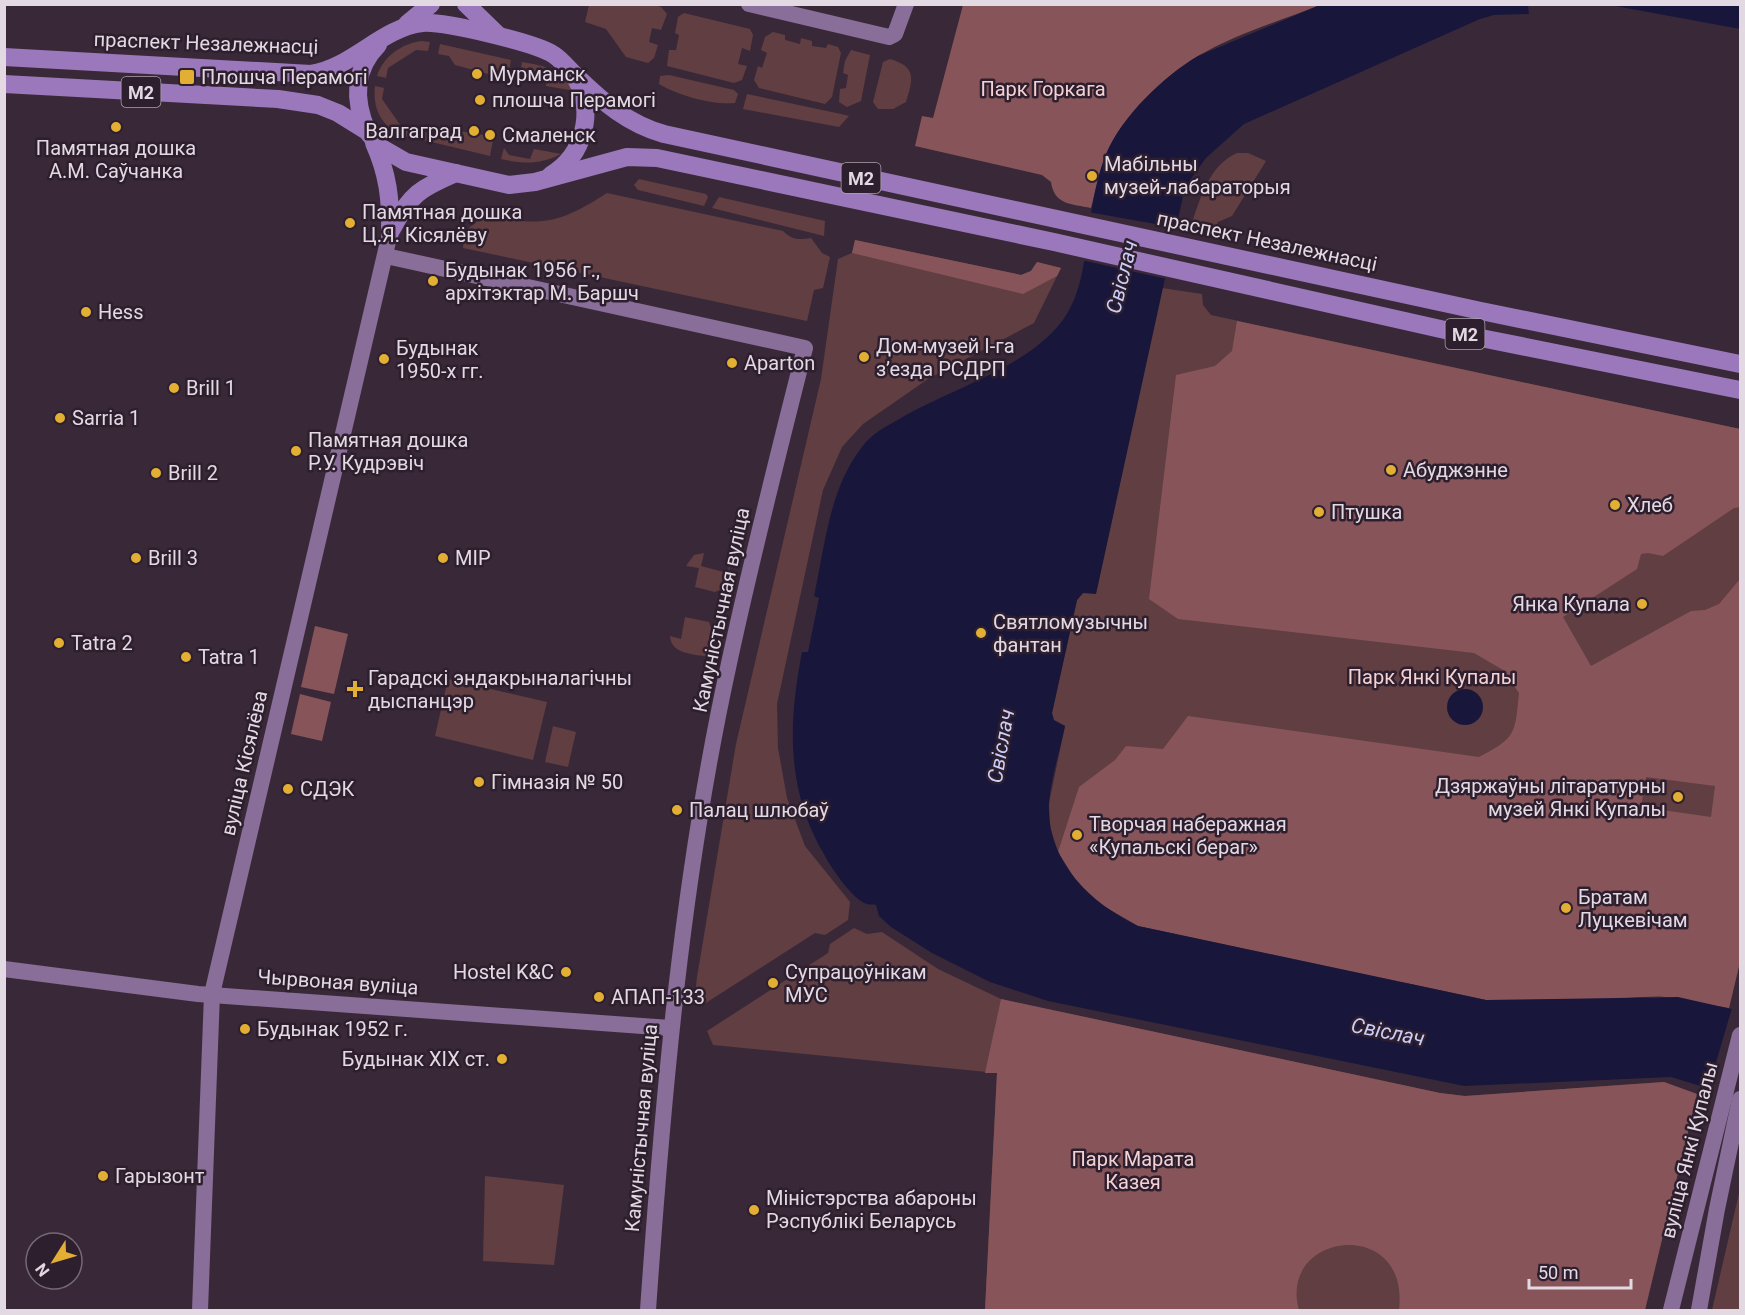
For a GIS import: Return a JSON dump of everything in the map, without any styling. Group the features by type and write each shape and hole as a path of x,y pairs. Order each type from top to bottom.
{"main road":[{"path":"402,28 431,4"},
{"path":"466,4 499,37"},
{"name":"праспект Незалежнасці","path":"4,57 311,74 335,67 402,28 426,23 499,37 552,53 616,112 648,129 926,192 1740,364"},
{"name":"М2","path":"370,135 359,111 358,83 368,56 383,39"},
{"name":"М2","path":"544,179 571,158 585,127 583,94 572,72"},
{"name":"М2","path":"4,84 318,105 338,113 370,135 388,153 406,162 509,185 544,179 627,157 657,158 1054,242 1476,337 1740,390"},
{"path":"370,135 389,184 390,233"},
{"path":"390,233 404,206 418,190 456,172"}],"street":[{"path":"749,4 889,38 895,34 906,4"},
{"name":"вуліца Кісялёва","path":"200,1311 212,994 390,233"},
{"name":"Камуністычная вуліца","path":"386,256 805,348 728,668 691,879 670,1028 648,1311"},
{"name":"Чырвоная вуліца","path":"4,969 212,994 670,1028"},
{"name":"вуліца Янкі Купалы","path":"1699,1311 1735,1098 1740,1035"},
{"name":"вуліца Янкі Купалы","path":"1671,1311 1735,1098"}],"green space":[{"path":"651,4 661,7 667,14 661,30 652,28 649,42 658,45 654,58 648,63 626,57 606,29 585,22 589,5"},
{"name":"Парк Горкага","path":"963,5 1320,5 1242,34 1212,48 1185,64 1158,86 1133,113 1113,141 1101,168 1091,208 1060,199 1053,190 1051,182 1042,175 915,146 922,116 933,118"},
{"path":"684,13 750,29 753,35 750,51 742,48 738,64 747,66 742,80 734,83 667,66 669,50 676,50 679,35 675,33 678,17"},
{"path":"773,32 785,35 785,40 800,44 801,38 812,41 812,46 826,48 828,44 838,47 841,53 832,97 825,104 759,88 754,80 758,66 762,68 767,53 761,50 765,37"},
{"path":"421,41 430,42 428,51 416,50 388,68 386,78 377,76 388,57 394,52"},
{"path":"440,44 511,60 508,77 503,78 455,65 449,56 438,54"},
{"path":"851,50 870,55 861,101 847,107 839,102 840,89 846,88 848,75 843,73 845,61"},
{"path":"890,59 899,62 909,70 910,87 906,102 893,109 878,109 873,102 883,62"},
{"path":"522,62 539,65 559,73 575,91 546,86 546,74 526,71 520,75"},
{"path":"669,75 734,90 738,94 735,103 716,103 696,99 659,84 660,76"},
{"path":"375,86 384,88 382,99 401,126 411,128 409,137 393,130 382,119 376,104"},
{"path":"747,94 849,116 839,127 743,109"},
{"path":"440,128 491,136 493,140 490,156 419,139 421,131 433,134"},
{"path":"504,148 509,155 530,159 534,149 561,154 539,162 517,162 501,159"},
{"path":"1237,153 1248,153 1266,161 1232,216 1218,222 1214,230 1191,226 1202,194 1213,174 1227,158"},
{"path":"639,179 706,194 708,197 704,206 638,190 634,185"},
{"path":"607,193 783,231 796,239 811,238 822,253 830,257 823,288 814,290 807,321 463,248 465,231 484,216 535,222 548,220 575,212"},
{"path":"719,197 825,221 824,236 712,208"},
{"path":"855,240 1021,275 1031,271 1037,262 1061,268 1034,323 928,379 863,424 842,447 823,490 777,704 778,748 787,798 805,846 850,902 848,920 825,935 815,933 701,1006 695,994 697,977 736,744 821,379 838,259 852,253"},
{"path":"855,240 1021,275 1031,271 1037,262 1061,268 1057,276 1023,294 852,253"},
{"name":"Парк Янкі Купалы","path":"1162,288 1202,294 1203,305 1211,315 1740,429 1740,962 1729,1008 1704,1001 1394,982 1178,934 1058,852 1050,827 1049,803 1065,726 1053,720 1052,713 1077,600 1083,593 1096,593"},
{"name":"Парк Янкі Купалы","path":"1237,321 1740,429 1740,507 1734,508 1663,556 1641,554 1637,569 1563,617 1591,666 1691,611 1705,610 1719,604 1740,579 1740,962 1729,1008 1659,996 1612,999 1486,1000 1138,926 1095,901 1075,879 1058,852 1079,787 1115,760 1126,746 1163,749 1188,716 1479,757 1507,739 1514,726 1519,693 1503,670 1474,653 1178,619 1149,599 1176,375 1215,366 1232,351","holes":["1646,777 1715,786 1711,817 1641,807"]},
{"path":"704,553 701,566 727,573 731,561 726,587 715,592 695,587 699,568 686,566 694,555"},
{"path":"685,617 709,622 711,628 716,632 710,657 679,650 671,642 670,636 681,639"},
{"path":"315,626 348,634 334,694 301,687"},
{"path":"448,679 547,702 533,760 435,736"},
{"path":"300,694 331,702 322,741 291,734"},
{"path":"553,726 576,732 568,767 545,762"},
{"name":"Парк Марата Казея","path":"854,928 867,934 882,932 938,969 1001,999 1440,1093 1465,1096 1664,1082 1697,1094 1645,1310 985,1310 997,1073 713,1045 707,1031 828,953 830,944"},
{"name":"Парк Марата Казея","path":"1001,999 1440,1093 1465,1096 1664,1082 1697,1094 1645,1310 1399,1310 1397,1280 1385,1259 1366,1248 1345,1245 1324,1251 1307,1264 1297,1284 1299,1310 985,1310 997,1073 985,1073"},
{"path":"485,1176 564,1185 554,1265 483,1261"},
{"path":"1740,1189 1740,1310 1712,1310"}],"water":[{"name":"Свіслач","path":"1320,5 1528,5 1529,14 1494,15 1480,19 1244,124 1206,158 1185,187 1096,594 1083,593 1077,600 1052,713 1054,720 1065,726 1049,803 1050,824 1055,843 1074,878 1088,892 1103,905 1138,926 1486,1000 1678,997 1740,1011 1740,1098 1671,1077 1464,1086 1048,1001 990,982 932,953 891,927 879,916 876,905 861,901 843,883 828,862 812,832 797,782 794,757 794,705 802,652 808,652 819,598 814,596 825,538 835,499 851,463 866,442 880,430 1015,361 1036,347 1054,330 1068,312 1077,292 1083,270 1096,189 1106,154 1122,125 1158,86 1198,56"},
{"path":"1610,5 1740,5 1740,29"},
{"path":"1465,689 1478,694 1483,707 1478,720 1465,725 1452,720 1447,707 1452,694"}],"pier":[{"path":"1088,212 1178,228 1167,279 1081,260"},
{"path":"1732,1008 1740,1010 1740,1100 1708,1090"}],"place":[{"name":"Мурманск","path":"477,74"},
{"name":"Плошча Перамогі","path":"187,77"},
{"name":"плошча Перамогі","path":"480,100"},
{"name":"Памятная дошка А.М. Саўчанка","path":"116,127"},
{"name":"Валгаград","path":"474,131"},
{"name":"Смаленск","path":"490,135"},
{"name":"Мабільны музей-лабараторыя","path":"1092,176"},
{"name":"Памятная дошка Ц.Я. Кісялёву","path":"350,223"},
{"name":"Будынак 1956 г., архітэктар М. Баршч","path":"433,281"},
{"name":"Hess","path":"86,312"},
{"name":"Дом-музей I-га зʼезда РСДРП","path":"864,357"},
{"name":"Будынак 1950-х гг.","path":"384,359"},
{"name":"Aparton","path":"732,363"},
{"name":"Brill 1","path":"174,388"},
{"name":"Sarria 1","path":"60,418"},
{"name":"Памятная дошка Р.У. Кудрэвіч","path":"296,451"},
{"name":"Абуджэнне","path":"1391,470"},
{"name":"Brill 2","path":"156,473"},
{"name":"Хлеб","path":"1615,505"},
{"name":"Птушка","path":"1319,512"},
{"name":"Brill 3","path":"136,558"},
{"name":"МІР","path":"443,558"},
{"name":"Янка Купала","path":"1642,604"},
{"name":"Святломузычны фантан","path":"981,633"},
{"name":"Tatra 2","path":"59,643"},
{"name":"Tatra 1","path":"186,657"},
{"name":"Гарадскі эндакрыналагічны дыспанцэр","path":"355,689"},
{"name":"Гімназія № 50","path":"479,782"},
{"name":"СДЭК","path":"288,789"},
{"name":"Дзяржаўны літаратурны музей Янкі Купалы","path":"1678,797"},
{"name":"Палац шлюбаў","path":"677,810"},
{"name":"Творчая наберажная «Купальскі бераг»","path":"1077,835"},
{"name":"Братам Луцкевічам","path":"1566,908"},
{"name":"Hostel K&C","path":"566,972"},
{"name":"Супрацоўнікам МУС","path":"773,983"},
{"name":"АПАП-133","path":"599,997"},
{"name":"Будынак 1952 г.","path":"245,1029"},
{"name":"Будынак XIX ст.","path":"502,1059"},
{"name":"Гарызонт","path":"103,1176"},
{"name":"Міністэрства абароны Рэспублікі Беларусь","path":"754,1210"}]}
